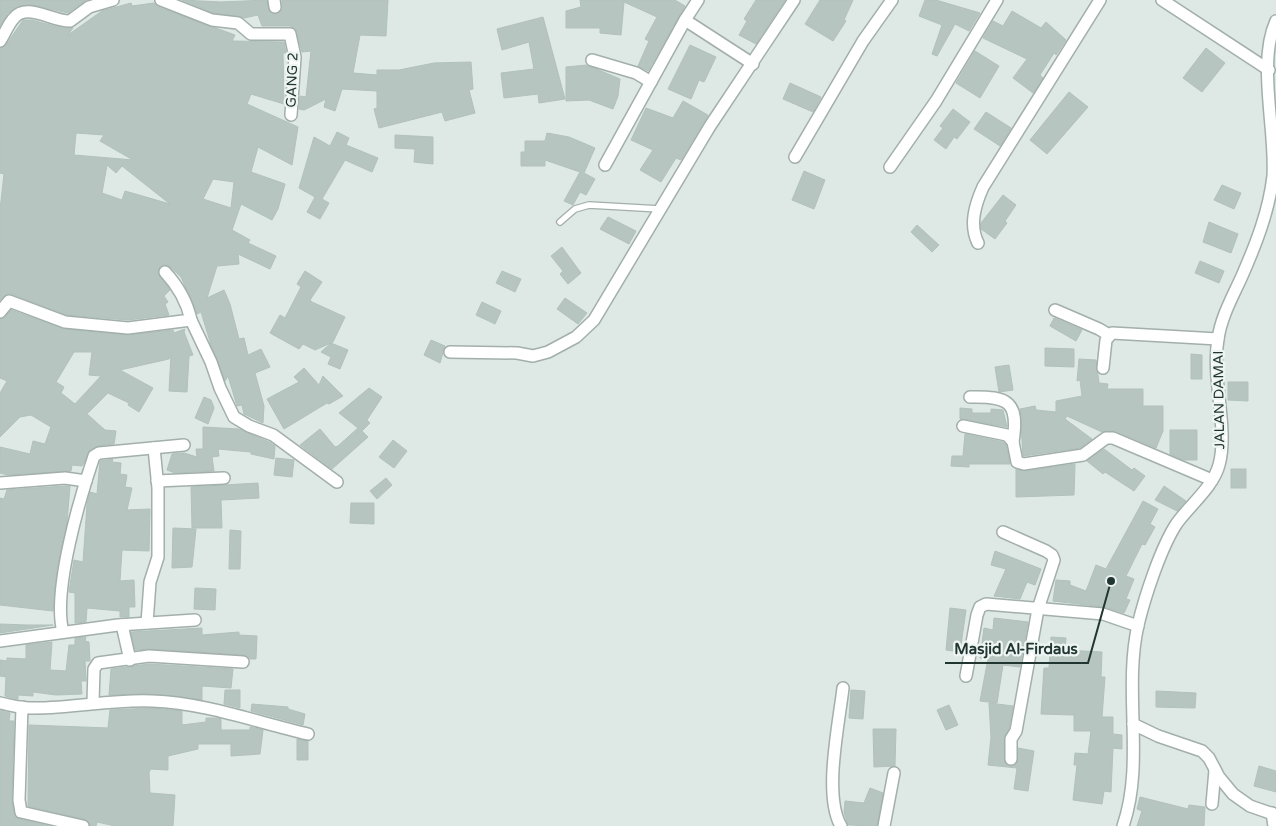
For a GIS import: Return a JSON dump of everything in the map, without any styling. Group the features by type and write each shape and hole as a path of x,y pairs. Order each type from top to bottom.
{"street":[{"path":"0,42 17,14 24,12 43,14 70,21 89,7 112,0"},
{"name":"GANG 2","path":"161,0 212,20 238,23 251,34 257,36 275,32 290,34 295,57 291,115"},
{"path":"605,165 684,20 698,0"},
{"path":"450,352 518,353 533,356 548,352 576,337 594,320 710,126 794,0"},
{"path":"795,157 863,42 892,0"},
{"path":"890,167 936,101 997,0"},
{"path":"978,243 974,235 975,208 983,187 1100,0"},
{"path":"1162,0 1269,70"},
{"path":"684,20 753,64"},
{"name":"JALAN DAMAI","path":"1123,826 1132,785 1132,679 1138,626 1167,539 1178,522 1212,480 1219,466 1216,384 1218,339 1232,298 1256,244 1266,214 1274,175 1269,44 1276,21"},
{"path":"592,60 636,72 651,82"},
{"path":"166,272 176,284 189,310 191,320 212,362 220,388 234,417 249,426 273,435 337,482"},
{"path":"0,312 9,301 65,322 128,328 191,320"},
{"path":"1055,310 1099,329 1109,336"},
{"path":"1103,368 1106,340 1112,333 1218,339"},
{"path":"970,397 992,396 1005,400 1013,407 1016,424 1013,442 1017,462 1024,464 1083,456 1100,441 1106,438 1114,438 1212,480"},
{"path":"963,426 1006,435 1013,442"},
{"path":"63,632 60,622 65,564 94,456 99,453 184,445"},
{"path":"148,623 150,582 158,557 157,481 154,448"},
{"path":"0,483 65,478 86,481"},
{"path":"157,481 224,478"},
{"path":"1003,532 1052,554 1054,560 1038,609 1016,731 1011,739 1011,759"},
{"path":"966,676 980,607 986,604 1103,614 1138,626"},
{"path":"0,641 122,625 195,620"},
{"path":"122,625 130,660"},
{"path":"93,702 94,669 98,663 149,656 242,662"},
{"path":"841,826 833,806 833,782 843,688"},
{"path":"0,703 22,707 93,702 151,701 206,706 259,723 308,734"},
{"path":"22,707 20,812 83,826"},
{"path":"1133,724 1158,736 1202,751 1209,758 1215,770 1233,794 1250,806 1274,814 1274,826"},
{"path":"1212,804 1215,770"},
{"path":"884,826 894,773"}],"lane":[{"path":"560,222 575,209 590,205 661,209"}],"building":[{"path":"0,0 86,0 68,13 33,5 18,6 8,13 0,26"},
{"path":"182,0 221,2 267,0 269,11 276,14 282,10 282,0 388,0 386,36 360,35 353,73 377,75 377,70 399,70 434,63 471,62 473,89 469,90 475,113 445,121 442,112 379,128 374,109 377,108 377,91 342,89 335,111 324,107 326,99 304,110 299,109 300,96 306,97 311,51 302,52 296,29 290,26 262,26 258,15 244,18 214,13"},
{"path":"580,0 675,0 685,6 648,71 638,66 649,41 645,39 657,17 624,2 621,35 600,33 600,28 566,28 566,11 581,7"},
{"path":"756,0 785,0 756,44 739,35 747,21 744,19"},
{"path":"820,0 853,0 844,20 846,21 833,41 805,24"},
{"path":"925,0 936,0 980,13 969,31 955,24 937,56 932,54 942,25 919,16"},
{"path":"131,3 132,6 154,3 158,7 235,35 232,41 284,42 286,53 283,53 284,104 251,94 247,104 298,127 292,165 258,147 251,172 285,184 278,209 272,220 241,204 232,230 250,240 248,243 276,256 270,269 238,254 239,264 217,266 207,298 224,290 230,304 239,339 244,338 248,355 261,349 270,367 255,373 264,406 263,423 244,414 242,405 237,406 228,376 225,381 211,345 201,312 197,314 181,277 168,265 160,266 158,273 170,290 164,296 168,302 165,304 169,315 128,320 67,315 11,294 7,294 0,300 0,210 4,174 0,173 0,48 6,45 23,20 32,20 61,28 73,28 68,35 102,11","holes":["76,133 104,135 100,141 133,160 74,155","107,165 116,173 122,166 170,204 125,191 122,200 102,193","213,179 234,182 231,208 203,199"]},
{"path":"1012,11 1041,28 1046,22 1066,40 1056,55 1054,53 1040,75 1043,78 1033,93 1013,78 1027,59 983,38 993,21 1003,26"},
{"path":"543,17 565,99 539,103 538,94 504,98 501,73 534,69 529,42 502,50 497,29"},
{"path":"690,45 716,57 704,82 699,80 691,99 668,89"},
{"path":"1206,48 1225,63 1202,92 1183,78"},
{"path":"975,51 999,66 980,98 956,83"},
{"path":"587,65 620,79 618,96 613,109 589,100 566,101 566,67"},
{"path":"790,83 821,97 813,112 783,99"},
{"path":"1069,92 1088,107 1047,154 1030,140"},
{"path":"683,101 708,115 681,160 676,158 661,182 640,170 653,150 631,140 646,108 673,118"},
{"path":"953,109 970,122 957,139 954,137 946,149 934,140 943,128 940,126"},
{"path":"986,112 1011,128 1000,146 974,129"},
{"path":"337,132 349,138 346,145 378,158 372,172 345,160 322,199 329,203 320,219 307,212 315,197 299,188 314,137 330,146"},
{"path":"547,133 569,137 595,148 584,173 595,179 586,195 580,192 573,205 564,201 580,172 545,160 545,166 521,166 521,152 525,152 525,141 545,141"},
{"path":"395,135 433,137 433,164 414,162 415,149 395,148"},
{"path":"804,171 825,180 814,209 792,200"},
{"path":"1222,185 1241,193 1234,209 1214,200"},
{"path":"1003,195 1016,205 1005,221 1007,223 995,239 981,229 981,223"},
{"path":"608,217 636,231 629,244 600,229"},
{"path":"1209,222 1238,234 1231,253 1203,242"},
{"path":"917,225 939,245 932,252 911,232"},
{"path":"562,247 581,273 568,284 560,274 563,271 551,256"},
{"path":"1200,261 1224,271 1219,283 1195,273"},
{"path":"305,271 322,282 310,300 345,317 333,342 315,350 303,344 299,349 270,333 280,315 285,318 301,287 297,284"},
{"path":"502,271 521,279 515,292 496,283"},
{"path":"565,298 587,313 578,324 557,309"},
{"path":"482,302 501,311 495,324 476,315"},
{"path":"11,310 64,329 128,335 173,330 174,333 185,329 184,332 193,355 189,356 187,392 169,391 171,355 169,359 120,370 153,388 139,412 128,405 129,403 108,393 87,414 105,430 116,431 114,444 98,446 90,450 82,466 72,465 71,471 8,475 0,473 0,447 30,454 33,441 45,444 51,427 31,415 20,417 0,437 0,393 7,381 0,378 0,319","holes":["74,352 92,352 89,375 101,376 75,404 61,393 64,387 56,382"]},
{"path":"1054,318 1082,330 1076,341 1050,326"},
{"path":"431,340 445,346 440,363 424,355"},
{"path":"331,343 348,350 340,369 328,364 331,357 321,352"},
{"path":"1045,348 1074,349 1074,367 1045,366"},
{"path":"1191,354 1202,355 1202,379 1191,379"},
{"path":"1079,359 1096,360 1099,383 1108,384 1107,389 1143,389 1143,406 1163,406 1163,431 1156,448 1116,431 1102,432 1067,416 1065,419 1092,439 1080,448 1023,456 1020,409 1035,406 1036,410 1056,412 1056,401 1082,396 1080,380 1077,381"},
{"path":"1009,365 1013,390 999,392 995,367"},
{"path":"304,368 319,385 323,376 343,396 329,404 327,403 284,429 267,399 299,382 294,377"},
{"path":"1228,382 1248,382 1248,401 1228,400"},
{"path":"369,388 382,397 367,420 370,423 362,431 368,437 332,469 300,445 320,429 335,447 338,446 358,428 339,413"},
{"path":"204,397 211,400 214,408 208,424 195,418"},
{"path":"960,408 972,409 972,413 991,413 991,409 1003,410 1007,427 960,419"},
{"path":"203,427 239,429 269,442 275,446 274,459 251,454 251,452 218,449 219,456 212,457 214,471 175,473 167,470 172,454 184,453 197,457 196,449 203,449"},
{"path":"1170,430 1197,430 1197,460 1184,460 1170,454"},
{"path":"965,434 1003,442 1006,445 1010,464 969,464 969,467 951,466 952,456 963,456"},
{"path":"393,440 407,451 394,468 379,457"},
{"path":"1104,449 1132,470 1134,468 1145,476 1134,491 1105,472 1103,474 1087,461"},
{"path":"276,458 294,460 292,477 274,475"},
{"path":"113,459 112,462 121,463 120,474 127,475 125,487 132,488 127,510 150,509 149,551 122,550 120,581 134,580 135,607 129,607 129,617 120,617 120,611 87,608 86,622 75,623 75,593 69,592 74,560 83,562 87,505 90,492 97,494 100,461"},
{"path":"1075,464 1074,495 1016,497 1016,469 1025,471"},
{"path":"1231,469 1246,469 1246,488 1231,488"},
{"path":"386,478 392,485 377,499 370,491"},
{"path":"258,483 259,498 221,500 222,528 192,528 191,487"},
{"path":"70,486 67,522 57,569 53,611 0,605 0,498 4,499 7,490"},
{"path":"1164,486 1186,501 1177,511 1155,500"},
{"path":"1143,501 1158,509 1150,524 1155,527 1145,545 1142,544 1126,576 1134,579 1126,599 1130,600 1124,613 1104,607 1053,601 1056,580 1070,581 1070,585 1086,591 1096,565 1106,569"},
{"path":"351,503 374,503 374,524 350,523"},
{"path":"173,528 196,529 192,567 172,568"},
{"path":"230,530 241,531 240,569 229,569"},
{"path":"995,551 1041,569 1035,585 1027,582 1020,599 994,596 1006,569 991,565"},
{"path":"195,588 216,589 215,610 194,609"},
{"path":"950,608 966,610 960,652 946,650"},
{"path":"994,618 1028,622 1020,667 1003,665 997,703 980,701 988,659 980,658 984,628 993,630"},
{"path":"0,624 27,625 53,625 0,633"},
{"path":"202,628 202,635 239,632 239,635 257,636 256,659 250,659 243,655 149,649 135,650 131,632"},
{"path":"86,637 85,641 89,642 90,661 85,661 86,681 81,681 82,694 56,695 33,692 33,696 18,695 18,699 5,696 6,677 0,676 0,660 7,661 7,658 26,659 26,645 52,642 50,670 66,671 69,645 75,645 75,638"},
{"path":"1051,637 1066,638 1065,650 1102,652 1101,677 1105,677 1102,717 1113,717 1113,734 1122,735 1122,749 1113,748 1111,792 1104,791 1102,804 1073,800 1077,765 1074,765 1075,753 1088,754 1091,731 1074,731 1074,715 1041,714 1044,668 1049,668"},
{"path":"149,664 233,669 231,688 202,686 202,700 152,694 109,695 111,669"},
{"path":"225,690 240,690 240,708 224,704"},
{"path":"851,690 865,691 863,719 849,718"},
{"path":"1156,691 1196,693 1195,708 1156,707"},
{"path":"989,703 1013,706 1009,728 1004,739 1005,763 1011,766 1017,763 1018,748 1034,751 1028,791 1014,789 1017,768 988,765 991,737"},
{"path":"252,704 288,707 288,709 305,714 303,725 251,711"},
{"path":"949,705 958,725 946,730 937,710"},
{"path":"152,708 182,711 182,725 206,722 206,718 217,718 221,719 221,730 250,730 250,727 263,730 260,754 231,756 231,744 198,744 198,749 168,756 168,770 151,769 149,772 150,793 175,795 173,826 115,826 97,822 96,826 90,826 85,819 28,806 29,725 108,728 110,710"},
{"path":"0,711 10,713 9,721 14,721 12,800 14,814 19,819 49,826 0,826"},
{"path":"873,729 896,729 895,766 874,767"},
{"path":"297,739 308,741 308,760 297,760"},
{"path":"1259,766 1276,771 1276,792 1254,786"},
{"path":"870,788 883,793 877,826 848,825 844,812 845,801 864,803"},
{"path":"1140,797 1188,809 1189,805 1205,807 1204,826 1137,826 1142,811 1137,809"}],"place":[{"name":"Masjid Al-Firdaus","path":"1111,581"}]}
